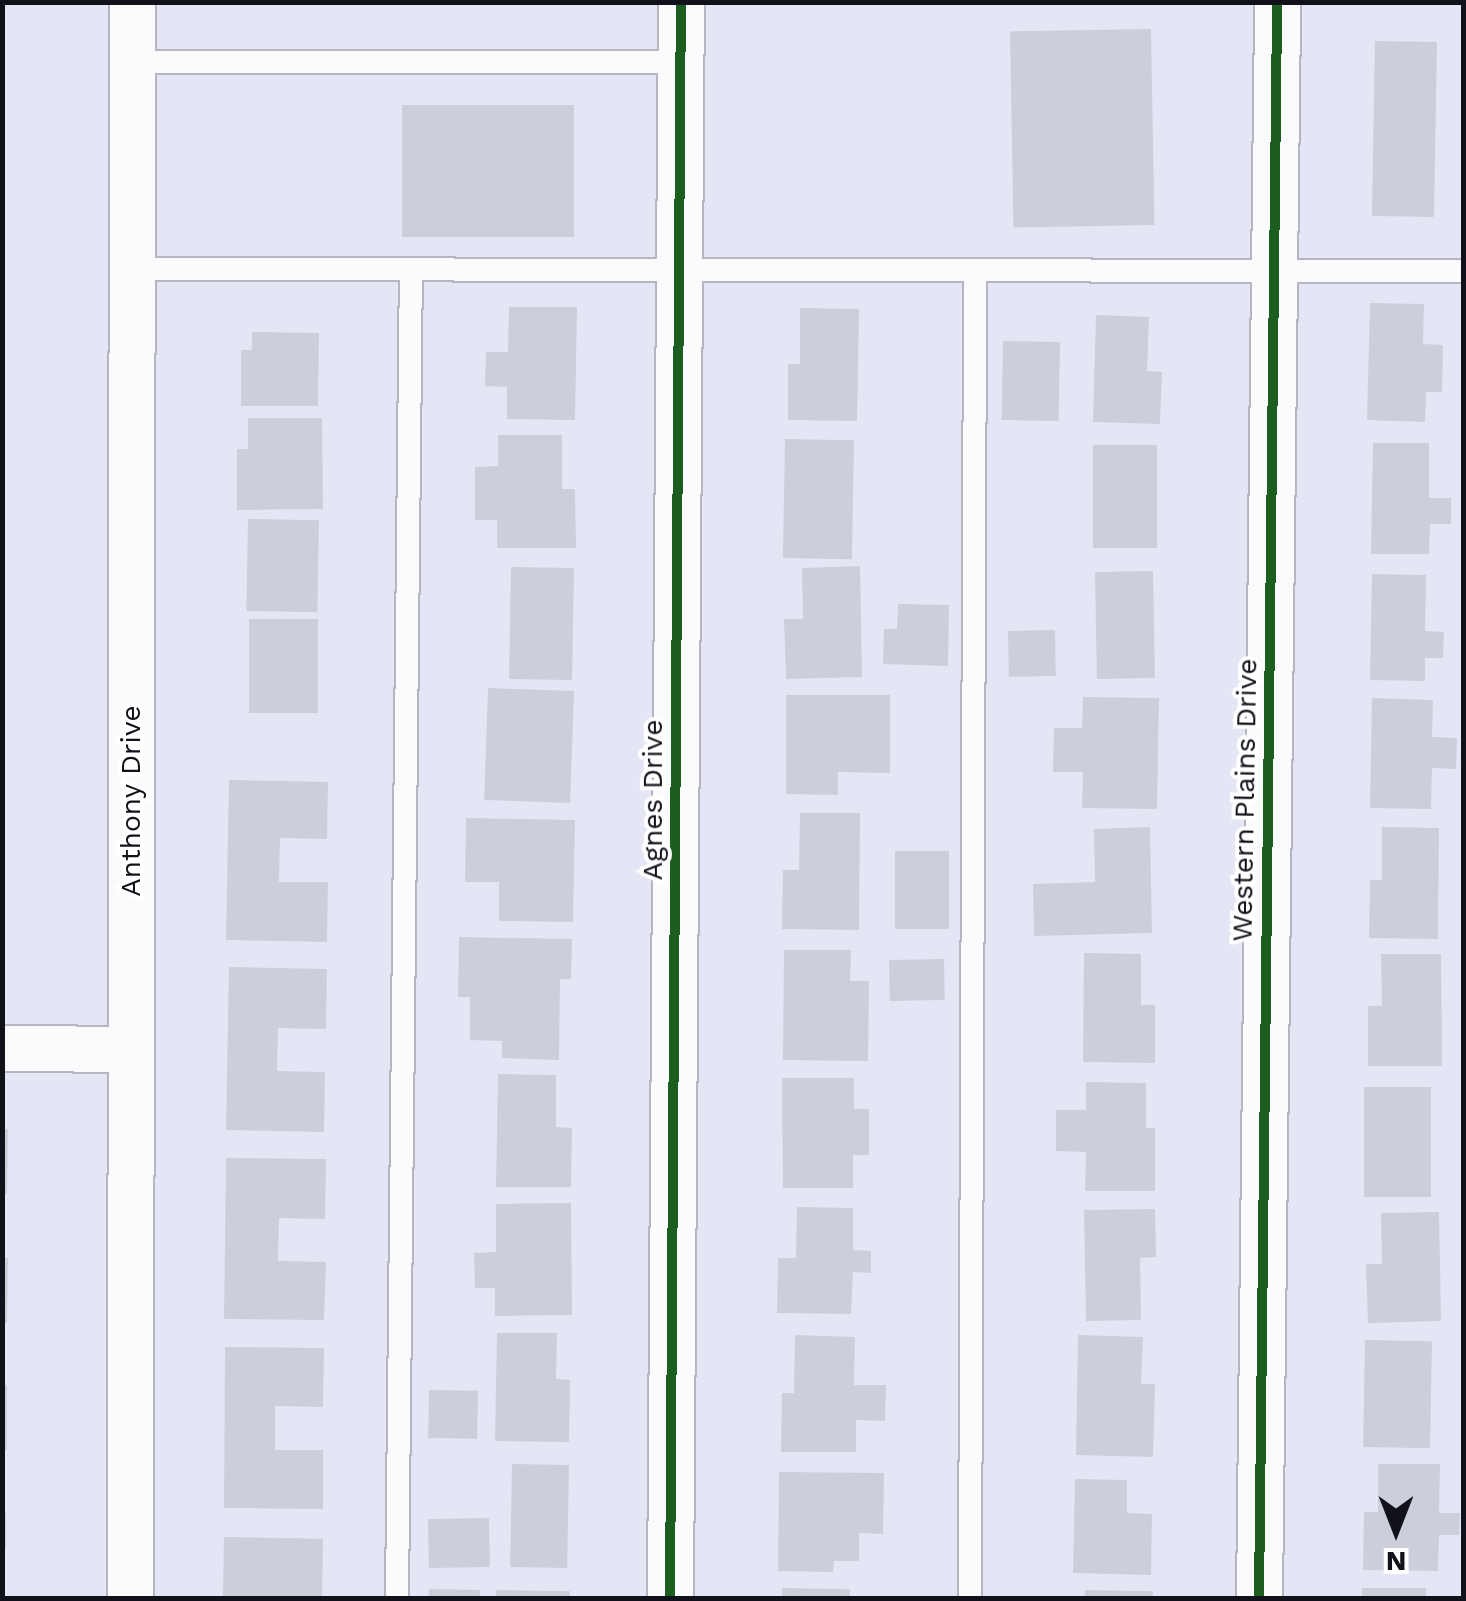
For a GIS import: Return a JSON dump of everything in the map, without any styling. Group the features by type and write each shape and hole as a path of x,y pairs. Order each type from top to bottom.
{"street":[{"name":"Anthony Drive","path":"130,1598 132,2"},
{"name":"Agnes Drive","path":"670,1598 681,2"},
{"name":"Western Plains Drive","path":"1259,1598 1277,2"},
{"path":"2,1048 130,1048"}],"lane":[{"path":"131,62 681,62"},
{"path":"131,269 1464,270"},
{"path":"397,1598 411,270"},
{"path":"970,1598 974,270"}],"building":[{"path":"1151,29 1154,225 1013,227 1010,31"},
{"path":"1375,41 1437,42 1434,217 1372,216"},
{"path":"402,105 574,105 574,237 402,237"},
{"path":"1370,303 1424,304 1423,344 1443,345 1442,392 1426,392 1425,422 1367,420"},
{"path":"509,307 577,307 575,420 507,419 507,387 485,386 486,352 508,352"},
{"path":"800,308 859,309 857,421 788,420 788,364 800,364"},
{"path":"1096,315 1149,317 1147,371 1162,372 1160,424 1093,422"},
{"path":"252,332 319,333 318,406 241,406 241,350 252,350"},
{"path":"1003,341 1060,342 1059,421 1002,420"},
{"path":"248,418 322,418 323,509 237,510 237,449 248,449"},
{"path":"498,435 562,435 562,489 575,489 576,548 497,548 497,520 475,520 475,467 498,466"},
{"path":"785,439 854,440 852,559 783,558"},
{"path":"1373,443 1429,443 1429,498 1451,498 1451,524 1430,524 1429,554 1371,554"},
{"path":"1093,445 1157,445 1157,548 1093,548"},
{"path":"248,519 319,520 317,612 246,611"},
{"path":"860,566 862,677 786,679 784,619 803,619 802,568"},
{"path":"511,567 574,568 572,680 509,679"},
{"path":"1153,571 1155,678 1097,679 1095,572"},
{"path":"1372,574 1426,575 1425,631 1444,632 1443,658 1425,658 1425,681 1370,680"},
{"path":"898,604 949,605 948,666 883,664 884,629 897,629"},
{"path":"249,619 318,619 318,713 249,713"},
{"path":"1055,630 1056,676 1009,677 1008,631"},
{"path":"488,688 574,691 570,803 484,800"},
{"path":"786,695 890,695 890,773 838,772 838,795 786,794"},
{"path":"1083,697 1159,698 1157,809 1082,808 1083,772 1053,772 1054,728 1082,728"},
{"path":"1372,698 1433,700 1432,737 1457,738 1456,769 1432,768 1431,809 1370,808"},
{"path":"229,780 328,782 327,839 280,838 279,882 328,882 327,942 226,940"},
{"path":"800,813 860,813 859,930 782,929 783,870 799,870"},
{"path":"466,818 575,820 573,922 499,921 499,882 465,882"},
{"path":"1150,827 1152,933 1034,936 1033,884 1095,882 1094,829"},
{"path":"1382,827 1439,828 1438,939 1369,938 1370,880 1382,880"},
{"path":"895,851 949,851 949,929 895,929"},
{"path":"459,937 572,939 571,979 560,979 559,1060 502,1058 502,1041 470,1040 470,997 458,997"},
{"path":"784,950 851,950 850,981 869,981 868,1061 783,1060"},
{"path":"1084,953 1141,954 1141,1005 1155,1005 1155,1063 1083,1062"},
{"path":"1381,954 1441,954 1442,1066 1368,1066 1368,1006 1382,1006"},
{"path":"944,959 945,1000 890,1001 889,960"},
{"path":"229,967 327,969 326,1029 278,1028 277,1071 325,1072 324,1132 226,1130"},
{"path":"498,1074 556,1075 556,1127 572,1128 571,1187 496,1187"},
{"path":"782,1078 854,1078 854,1109 869,1109 869,1155 853,1155 853,1188 783,1188"},
{"path":"1086,1082 1146,1083 1146,1128 1155,1128 1155,1191 1085,1191 1086,1152 1056,1151 1056,1110 1086,1110"},
{"path":"1364,1087 1431,1087 1431,1197 1364,1197"},
{"path":"2,1129 8,1129 7,1194 2,1194"},
{"path":"226,1158 326,1159 325,1219 279,1218 278,1261 326,1262 324,1320 224,1319"},
{"path":"571,1203 572,1315 495,1316 495,1288 475,1288 474,1253 496,1252 496,1204"},
{"path":"797,1207 853,1208 853,1250 871,1251 871,1273 853,1272 851,1314 777,1313 778,1258 796,1258"},
{"path":"1155,1209 1156,1257 1140,1258 1141,1320 1086,1321 1084,1210"},
{"path":"1439,1212 1441,1321 1368,1323 1366,1264 1382,1264 1381,1213"},
{"path":"2,1258 8,1258 7,1323 2,1323"},
{"path":"497,1333 557,1333 556,1379 570,1380 569,1442 495,1441"},
{"path":"795,1335 855,1337 854,1385 886,1385 885,1421 856,1420 856,1452 781,1452 782,1393 794,1393"},
{"path":"1078,1335 1143,1337 1141,1384 1155,1384 1153,1457 1076,1455"},
{"path":"1365,1340 1432,1341 1430,1448 1363,1447"},
{"path":"225,1347 324,1348 323,1407 275,1406 275,1450 323,1450 323,1509 224,1508"},
{"path":"2,1385 7,1385 7,1450 2,1450"},
{"path":"429,1390 478,1391 477,1439 428,1438"},
{"path":"512,1464 569,1465 567,1568 510,1567"},
{"path":"1378,1464 1440,1464 1439,1513 1460,1513 1459,1535 1439,1535 1438,1571 1363,1570 1364,1512 1378,1512"},
{"path":"779,1472 884,1473 883,1534 859,1533 859,1561 834,1561 833,1572 778,1571"},
{"path":"1075,1479 1127,1480 1127,1513 1152,1514 1151,1575 1073,1573"},
{"path":"2,1513 6,1513 6,1549 2,1549"},
{"path":"489,1518 490,1567 429,1568 428,1519"},
{"path":"224,1537 323,1539 322,1598 223,1598"},
{"path":"782,1588 850,1589 850,1598 782,1598"},
{"path":"1362,1588 1426,1588 1426,1598 1362,1598"},
{"path":"429,1589 480,1590 480,1598 429,1598"},
{"path":"496,1590 570,1591 570,1598 496,1598"},
{"path":"1085,1590 1153,1591 1153,1598 1085,1598"}],"cycle path":[{"path":"670,1598 681,2"},
{"path":"1259,1598 1277,2"}]}
